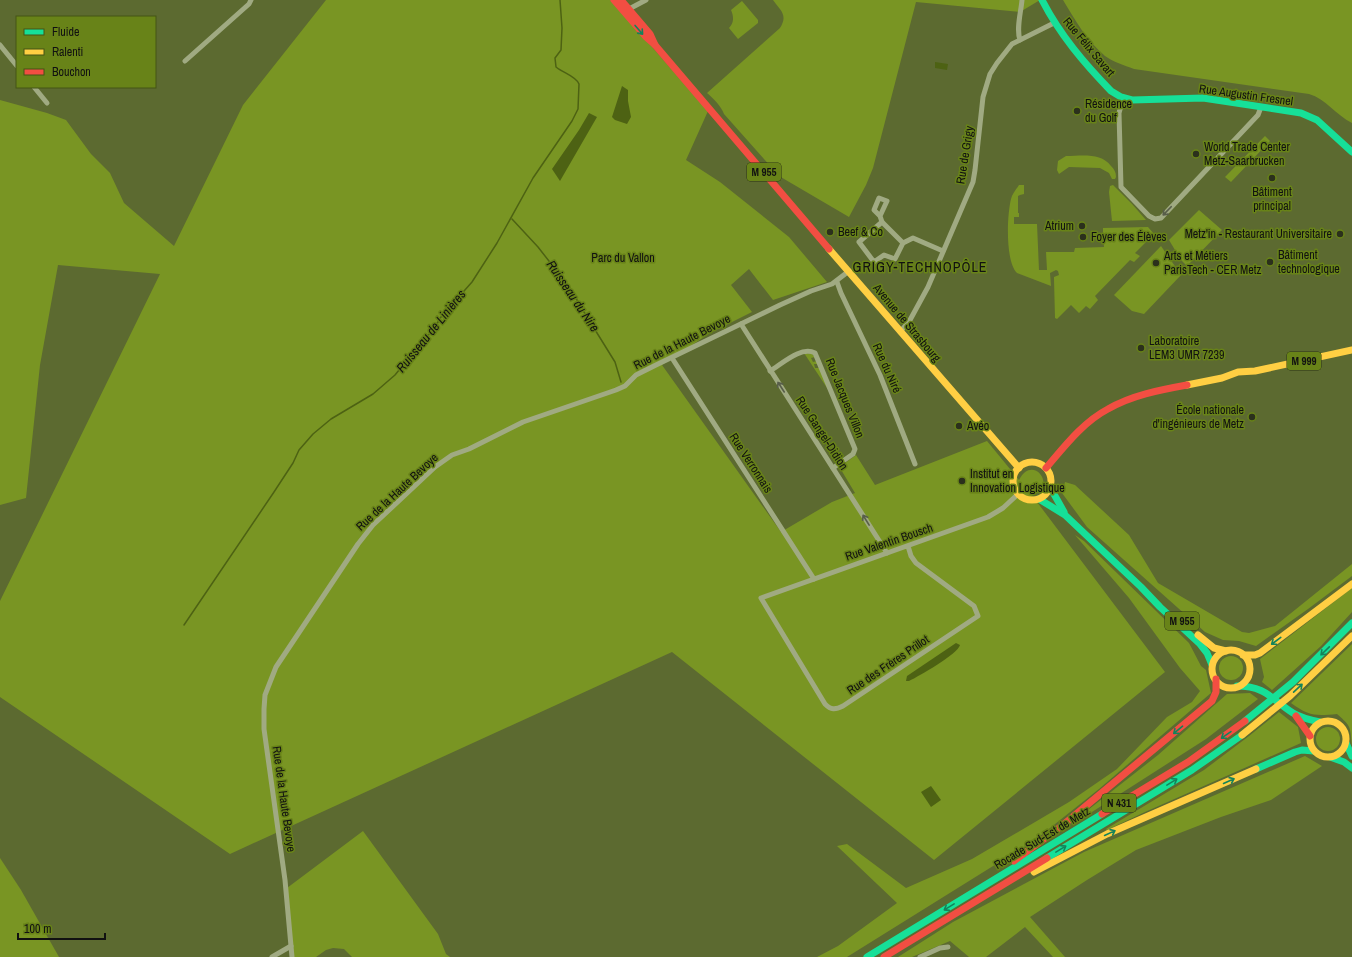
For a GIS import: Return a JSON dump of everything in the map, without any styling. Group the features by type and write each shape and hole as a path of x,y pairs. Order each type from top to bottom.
{"main road":[{"name":"Avenue de Strasbourg","path":"614,0 646,37 655,44 900,332 1019,468"},
{"name":"Avenue de Strasbourg","path":"621,0 650,34 655,44"},
{"name":"Rue Félix Savart","path":"1042,0 1054,23 1081,60 1111,92 1123,98"},
{"name":"Rue Augustin Fresnel","path":"1123,98 1142,100 1203,98 1301,113 1317,120 1352,152"},
{"name":"M 999","path":"1046,468 1089,422 1115,405 1142,396 1222,378 1231,379 1248,375 1255,371 1352,350"},
{"path":"1032,463 1042,465 1046,468 1051,477 1050,487 1046,494 1039,499 1028,500 1018,494 1014,483 1015,475 1019,468 1023,465 1032,463"},
{"name":"M 955","path":"1050,487 1065,514"},
{"name":"M 955","path":"1039,499 1065,514 1141,587 1150,598 1200,644 1208,654 1212,665"},
{"path":"1243,655 1255,655 1260,653 1352,584"},
{"name":"M 955","path":"1141,587 1153,595 1209,645 1226,651"},
{"name":"Rocade Sud-Est de Metz","path":"867,957 1188,762 1239,726 1284,690 1352,623"},
{"name":"Rocade Sud-Est de Metz","path":"884,957 1192,770 1239,737 1290,696 1352,636"},
{"path":"1258,688 1225,686 1216,680 1213,675 1212,665 1217,656 1226,651 1235,650 1243,655 1247,660 1249,671 1258,688 1295,715 1307,720 1338,723 1346,734 1346,743 1352,756"},
{"path":"1237,686 1243,683 1249,671"},
{"path":"962,899 1063,825 1212,701 1216,692 1216,680"},
{"path":"1295,715 1310,736"},
{"path":"1320,722 1314,728 1310,736 1310,742 1314,751 1321,756 1330,757 1344,762 1352,768"},
{"path":"1330,757 1340,753 1346,743"},
{"path":"963,908 1107,834 1295,752 1302,750 1314,751"}],"street":[{"path":"185,61 249,4 251,0"},
{"path":"629,9 646,0"},
{"path":"1020,40 1017,30 1020,20 1022,0"},
{"name":"Rue de Grigy","path":"900,332 914,314 928,287 973,182 983,97 990,74 1009,47 1054,23"},
{"path":"0,45 16,65"},
{"path":"35,88 47,104"},
{"path":"1123,98 1119,113 1121,187 1149,216 1154,219 1161,218 1258,115 1261,107"},
{"path":"880,216 882,222 903,243"},
{"path":"882,222 859,242 874,262 884,255 895,259 903,243 913,238 943,251"},
{"name":"Rue de la Haute Bevoye","path":"292,957 285,880 264,729 265,695 276,667 358,544 373,525 435,467 452,456 523,422 625,386 636,375 796,298 837,282 849,271"},
{"name":"Rue du Niré","path":"837,282 880,375 915,464"},
{"name":"Rue Gangel-Didion","path":"741,324 887,553"},
{"name":"Rue Jacques Villon","path":"770,371 800,352 811,350 815,353 855,449 853,454 833,468"},
{"name":"Rue Verronnais","path":"672,358 814,579"},
{"name":"Rue Valentin Bousch","path":"761,598 988,518 1003,508 1018,494"},
{"name":"Rue des Frères Prillot","path":"761,598 825,704 836,710 978,616 974,606 916,563 911,556 908,546"},
{"path":"272,957 291,946"},
{"path":"920,957 940,948 948,947"}],"green space":[{"name":"Parc du Vallon","path":"326,0 611,0 708,111 686,160 720,182 789,237 827,282 773,300 749,269 731,285 752,312 710,333 662,365 781,532 832,502 855,493 840,468 856,455 875,485 987,441 1019,480 1025,472 1031,470 1036,471 1041,475 1043,486 1039,491 1031,494 1165,672 934,860 672,652 230,854 0,697 0,601 160,274 58,265 40,365 26,498 0,505 0,100 66,120 91,154 110,173 124,203 174,246 243,105"},
{"path":"773,0 1040,0 1020,12 916,2 873,168 849,217 779,176 707,93 780,28 783,16 781,10"},
{"path":"1063,0 1352,0 1352,123 1346,120 1326,103 1309,94 1134,69 1115,62 1105,56 1093,44 1082,30"},
{"path":"742,1 758,20 758,23 738,39 729,28 733,20 731,10"},
{"path":"1265,136 1270,141 1231,182 1225,177"},
{"path":"1084,155 1102,159 1113,168 1116,177 1115,179 1112,179 1109,173 1100,168 1069,167 1059,174 1057,170 1058,161 1066,156"},
{"path":"1019,185 1024,185 1024,194 1018,196 1019,217 1014,217 1014,224 1037,224 1039,270 1047,270 1046,252 1074,252 1075,248 1104,247 1103,237 1107,239 1107,237 1103,234 1103,228 1148,227 1154,234 1135,253 1140,256 1134,262 1130,260 1095,296 1098,300 1090,309 1086,306 1079,313 1071,305 1057,319 1055,318 1054,277 1059,275 1058,271 1056,270 1050,273 1051,286 1017,273 1010,259 1008,226 1010,206 1012,195"},
{"path":"1113,185 1146,220 1112,221 1109,192 1110,186"},
{"path":"1199,210 1222,230 1187,266 1181,260 1169,240"},
{"path":"1161,246 1181,275 1144,314 1132,311 1114,295"},
{"path":"804,353 812,354 815,357 811,358 813,362 817,361 818,364 814,364 815,368 820,368 829,391"},
{"path":"1065,482 1075,485 1129,535 1158,583 1242,632 1249,633 1275,626 1352,564 1352,576 1256,646 1239,641 1223,640 1205,632 1087,527 1062,493"},
{"path":"1075,535 1084,541 1189,643 1201,666 1206,670 1211,693 1099,789 1035,840 847,957 817,957 838,946 897,903 837,846 847,844 906,888 972,859 1069,802 1117,769 1167,717 1192,702 1200,691 1180,668 1129,598"},
{"path":"1352,588 1352,612 1321,646 1272,690 1262,682 1264,677 1260,659"},
{"path":"1352,644 1352,746 1348,725 1337,714 1312,714 1291,703"},
{"path":"1231,656 1236,657 1242,663 1242,673 1236,679 1231,680 1226,679 1220,673 1219,668 1220,663 1226,657"},
{"path":"1250,693 1258,699 1206,739 1081,819 1079,817 1158,755 1227,694"},
{"path":"1279,712 1298,727 1301,743 1107,830 1106,829 1204,770"},
{"path":"1328,727 1333,728 1339,734 1339,744 1333,750 1328,751 1323,750 1317,744 1316,739 1317,734 1323,728"},
{"path":"1305,756 1322,766 1271,800 1221,817 1136,850 1030,917 1065,957 1053,957 1025,927 986,957 969,957 950,941 912,957 898,957 953,922 1084,852"},
{"path":"363,831 438,934 446,954 450,957 352,957 344,949 333,948 326,950 316,957 292,957 287,888"},
{"path":"0,858 21,890 59,957 0,957"}],"shaded area":[{"path":"935,62 948,64 947,70 935,68"},
{"path":"622,86 628,90 628,101 631,117 627,124 615,120 612,117"},
{"path":"589,113 597,117 560,181 552,169"},
{"path":"956,643 960,645 953,654 929,670 909,681 906,681 907,676"},
{"path":"931,786 941,800 931,807 921,792"}],"waterway":[{"name":"Ruisseau de Linières","path":"184,625 274,492 293,463 299,450 313,434 331,419 373,394 395,375 425,338 432,332 441,317 472,282 497,243 533,178 572,121 578,109 579,84 575,79 556,67 555,58 561,50 562,28 560,0"},
{"name":"Ruisseau du Nire","path":"512,219 538,247 570,288 615,362 621,382"}],"traffic: fast":[{"path":"1042,0 1065,37 1082,59 1111,91 1121,97 1132,100 1203,98 1301,113 1317,120 1352,152"},
{"path":"1050,487 1064,512"},
{"path":"1039,499 1065,515 1141,587 1200,644 1207,653 1212,665"},
{"path":"1245,721 1293,682 1352,623"},
{"path":"1237,686 1255,688 1262,691 1296,715 1320,722"},
{"path":"1047,858 1192,770 1242,735"},
{"path":"1346,743 1352,756"},
{"path":"1256,769 1295,752 1302,750 1314,751"},
{"path":"1330,757 1344,762 1352,768"},
{"path":"867,957 1102,814"}],"traffic: slow":[{"path":"829,249 1019,468"},
{"path":"1187,385 1222,378 1238,372 1255,371 1352,350"},
{"path":"1032,462 1042,465 1048,471 1051,481 1048,491 1042,497 1032,500 1022,497 1016,491 1013,481 1016,471 1022,465 1032,462"},
{"path":"1243,655 1255,655 1260,653 1352,584"},
{"path":"1198,635 1214,648 1226,651"},
{"path":"1242,735 1290,696 1352,636"},
{"path":"1231,650 1244,656 1250,669 1244,682 1231,688 1218,682 1212,669 1218,656 1231,650"},
{"path":"1332,721 1341,726 1345,732 1346,739 1345,746 1341,752 1332,757 1324,757 1315,752 1311,746 1310,735 1315,726 1321,722 1332,721"},
{"path":"1034,872 1107,834 1256,769"}],"traffic: jam":[{"path":"614,0 646,37 655,45 650,34 621,0"},
{"path":"655,45 829,249"},
{"path":"1046,468 1082,428 1099,414 1117,404 1136,397 1156,391 1187,385"},
{"path":"1014,861 1063,825 1212,701 1216,692 1216,679"},
{"path":"1296,716 1310,736"},
{"path":"1102,814 1188,762 1245,721"},
{"path":"884,957 1047,858"}],"place":[{"name":"Résidence du Golf","path":"1077,111"},
{"name":"World Trade Center Metz-Saarbrucken","path":"1196,154"},
{"name":"Bâtiment principal","path":"1272,178"},
{"name":"Atrium","path":"1082,226"},
{"name":"Beef & Co","path":"830,232"},
{"name":"Metz'in - Restaurant Universitaire","path":"1340,234"},
{"name":"Foyer des Élèves","path":"1083,237"},
{"name":"Bâtiment technologique","path":"1270,262"},
{"name":"Arts et Métiers ParisTech - CER Metz","path":"1156,263"},
{"name":"Laboratoire LEM3 UMR 7239","path":"1141,348"},
{"name":"École nationale d'ingénieurs de Metz","path":"1252,417"},
{"name":"Avéo","path":"959,426"},
{"name":"Institut en Innovation Logistique","path":"962,481"}],"district":[{"name":"GRIGY-TECHNOPÔLE","path":"920,267"}]}
